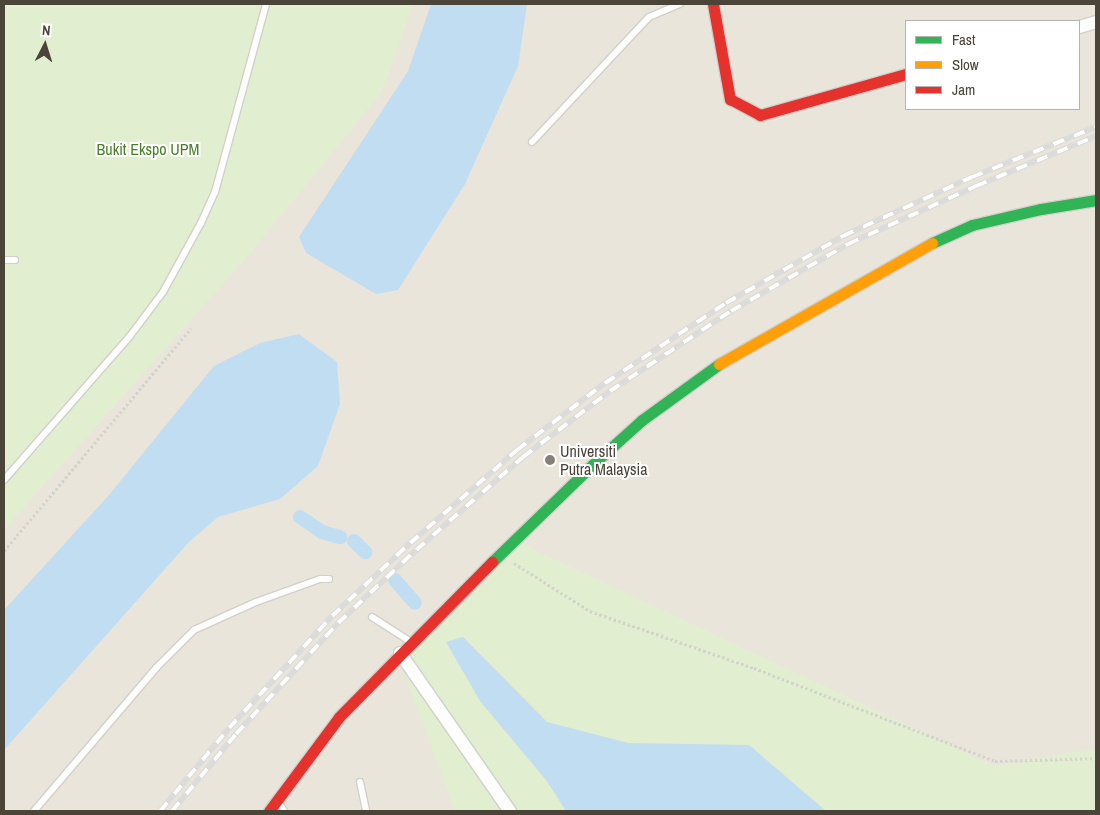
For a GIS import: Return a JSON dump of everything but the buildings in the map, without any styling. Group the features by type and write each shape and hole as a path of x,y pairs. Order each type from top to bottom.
{"street":[{"path":"713,4 730,99 760,115 905,74"},
{"path":"1080,26 1096,22"},
{"path":"269,811 339,717 410,642 642,420 708,370 923,247 972,225 1041,209 1096,200"},
{"path":"400,653 510,811"}],"lane":[{"path":"4,480 130,336 168,284 215,192 266,4"},
{"path":"532,142 649,17 680,4"},
{"path":"4,260 14,260"},
{"path":"34,811 156,668 194,630 256,602 320,579 329,579"},
{"path":"372,616 410,642"},
{"path":"360,782 366,811"},
{"path":"278,800 284,811"}],"path":[{"path":"4,551 191,328"},
{"path":"500,554 590,611 754,668 996,761 1096,758"}],"shaded area":[{"name":"Universiti Putra Malaysia","path":"4,4 1096,4 1096,811 4,811"}],"green space":[{"name":"Bukit Ekspo UPM","path":"4,4 413,4 382,92 247,257 4,530"},
{"path":"516,541 995,766 1096,748 1096,811 455,811 401,665"}],"water":[{"path":"431,4 527,4 518,66 465,184 398,290 376,294 306,253 299,237 408,71"},
{"path":"299,334 337,362 340,404 318,466 280,499 218,517 189,542 4,750 4,610 109,495 214,366 260,343"},
{"path":"463,637 547,722 628,743 749,745 826,811 566,811 546,780 480,701 446,642"}],"waterway":[{"path":"300,517 322,532 340,537"},
{"path":"354,541 365,552"},
{"path":"395,580 415,603"}],"railway":[{"path":"160,811 229,728 332,616 410,543 517,450 605,383 726,303 843,236 972,177 1096,127"},
{"path":"172,811 236,734 338,623 416,550 523,457 610,391 731,311 848,244 976,186 1096,136"}],"traffic: fast":[{"path":"932,243 972,225 1041,209 1096,200"},
{"path":"492,562 593,464 642,420 719,364"}],"traffic: slow":[{"path":"719,364 932,243"}],"traffic: jam":[{"path":"713,4 730,99 760,115 905,74"},
{"path":"269,811 339,717 492,562"}],"place":[{"name":"Universiti Putra Malaysia","path":"550,460"}]}
